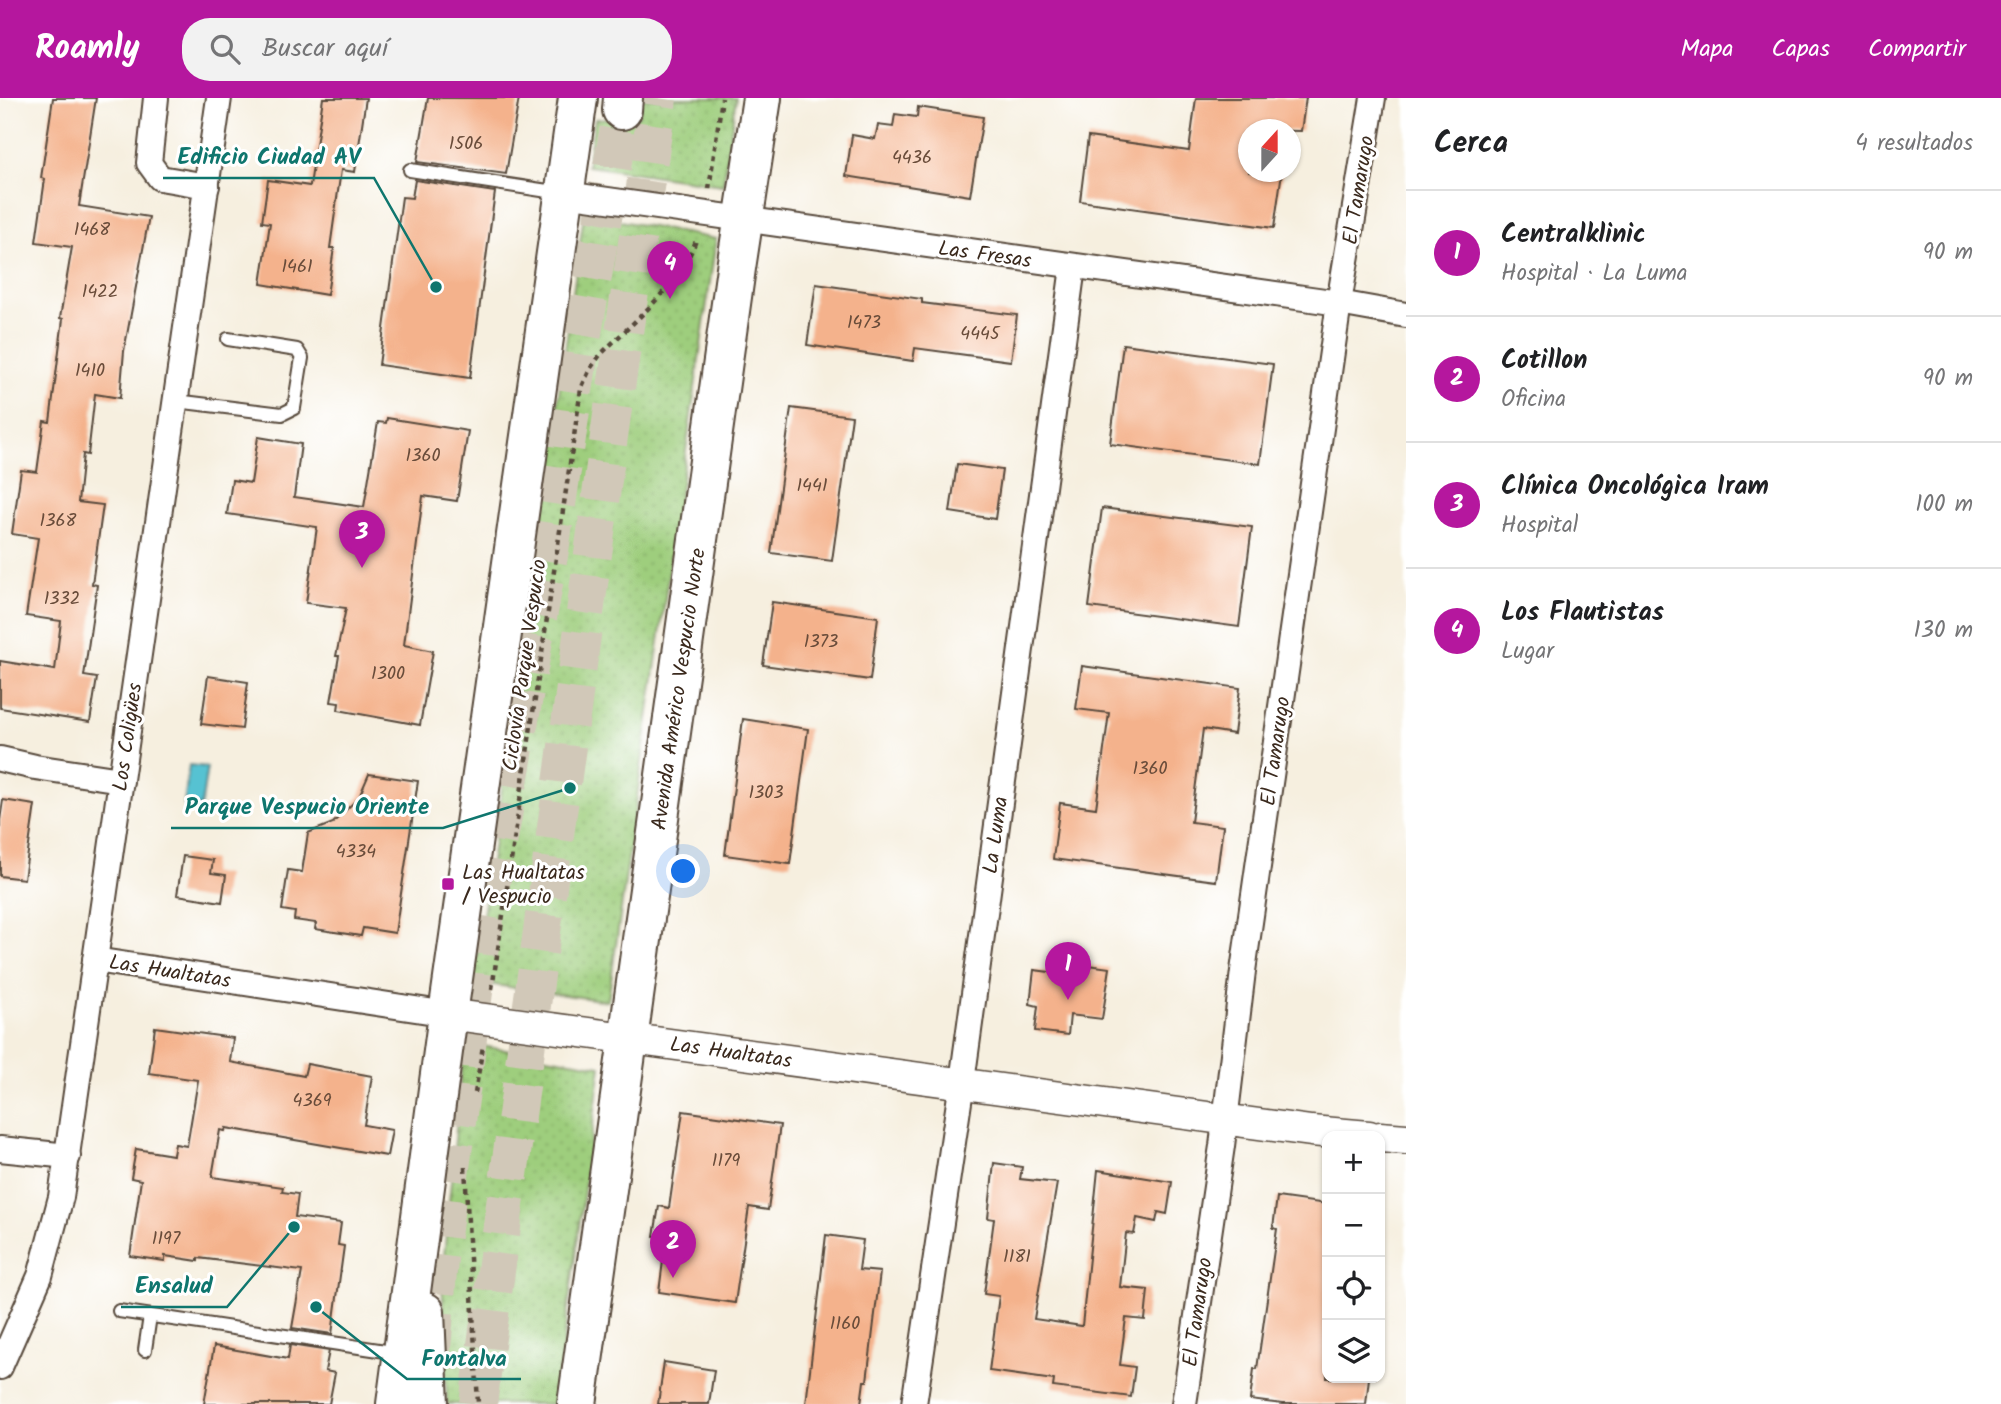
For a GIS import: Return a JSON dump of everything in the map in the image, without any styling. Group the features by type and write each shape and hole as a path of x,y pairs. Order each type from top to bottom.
{"main road":[{"path":"396,1404 448,1014 578,98"},
{"name":"Avenida Américo Vespucio Norte","path":"577,1404 762,98"},
{"path":"419,1233 428,1350 429,1404"}],"street":[{"path":"156,98 149,163 160,178 207,186"},
{"name":"Los Coligües","path":"0,1367 40,1276 68,1156 219,98"},
{"name":"El Tamarugo","path":"1184,1404 1339,303 1373,98"},
{"name":"Las Fresas","path":"565,194 1406,314"},
{"name":"La Luma","path":"914,1404 962,1082 1073,267"},
{"path":"0,759 121,780"},
{"name":"Las Hualtatas","path":"95,960 448,1014 1322,1132"},
{"path":"1385,1137 1406,1139"},
{"path":"0,1149 68,1156"}],"lane":[{"path":"410,170 565,194"},
{"path":"176,401 282,414 294,408 302,362 297,350 228,339"},
{"path":"119,1311 403,1353"},
{"path":"145,1350 150,1316"}],"path":[{"name":"Ciclovía Parque Vespucio","path":"475,1095 581,389 600,355 675,278 691,254 706,212 722,98"},
{"path":"465,1158 464,1183 478,1404"}],"green space":[{"path":"642,98 736,98 723,185 587,166 595,119 639,116"},
{"path":"584,214 716,239 608,1001 473,982"},
{"path":"464,1043 601,1066 555,1404 447,1404 442,1277"}],"water":[{"path":"189,765 207,767 201,807 184,805"}],"building":[{"path":"53,98 96,98 79,206 149,217 124,351 120,398 95,394 88,455 83,454 78,502 103,505 92,584 97,585 84,676 97,678 90,722 0,708 0,661 55,670 61,621 26,616 38,538 12,534 21,470 37,472 44,421 50,422 63,319 60,318 72,247 36,242 45,179 41,178"},
{"path":"323,98 366,98 355,172 341,170 330,248 334,248 327,295 261,284 270,223 262,222 268,180 310,186"},
{"path":"428,98 519,98 506,174 417,162"},
{"path":"1196,98 1306,98 1301,131 1301,119 1238,119 1238,182 1281,182 1274,228 1080,201 1088,137 1189,151"},
{"path":"918,107 983,117 970,196 846,176 852,135 875,139 878,125 893,127 895,114 917,117"},
{"path":"415,180 495,192 470,378 379,365 402,197 412,198"},
{"path":"816,284 922,299 922,303 1017,315 1011,361 915,348 913,361 807,345"},
{"path":"1123,344 1273,364 1260,464 1110,444"},
{"path":"791,408 852,416 832,561 771,553"},
{"path":"387,418 468,431 457,501 423,496 404,645 433,651 420,725 338,710 339,703 331,702 339,656 336,656 346,608 306,603 317,527 227,514 232,480 251,483 258,437 301,444 294,497 364,507 378,422 386,423"},
{"path":"957,464 1002,470 995,519 950,512"},
{"path":"1102,508 1252,527 1239,627 1089,607"},
{"path":"772,602 878,617 870,680 763,665"},
{"path":"1082,666 1240,688 1234,734 1203,729 1191,822 1223,826 1216,881 1053,859 1060,803 1096,808 1109,713 1076,709"},
{"path":"208,676 248,682 242,729 201,724"},
{"path":"743,719 808,729 790,864 725,855"},
{"path":"369,774 418,781 395,933 363,928 361,936 315,929 316,923 294,920 295,912 282,910 288,870 302,872 308,833 333,823 359,797"},
{"path":"3,800 35,805 24,879 0,876 0,820"},
{"path":"183,856 213,860 211,873 226,875 222,902 177,895"},
{"path":"1066,962 1110,968 1102,1019 1070,1015 1068,1035 1035,1031 1038,1006 1030,1004 1034,970 1064,974"},
{"path":"155,1027 233,1038 230,1062 304,1076 307,1064 372,1076 364,1125 392,1130 387,1156 226,1128 225,1131 220,1130 212,1177 283,1187 282,1192 298,1194 295,1217 341,1223 338,1245 344,1246 332,1334 292,1328 302,1271 198,1258 198,1261 165,1256 165,1261 130,1256 141,1180 131,1178 136,1149 173,1155 175,1144 187,1146 198,1080 149,1073"},
{"path":"683,1111 780,1125 768,1210 749,1207 735,1303 659,1292 666,1238 654,1236 659,1206 669,1208"},
{"path":"994,1163 1022,1167 1020,1179 1057,1183 1034,1319 1082,1326 1098,1170 1172,1182 1167,1214 1158,1212 1156,1222 1137,1218 1134,1234 1126,1233 1120,1287 1148,1290 1145,1320 1126,1318 1120,1365 1135,1367 1131,1397 1053,1387 1054,1380 989,1371 999,1296 984,1294 994,1219 988,1218"},
{"path":"1277,1197 1322,1203 1322,1383 1368,1383 1366,1404 1283,1404 1250,1400 1277,1229 1273,1228"},
{"path":"826,1235 863,1240 859,1270 880,1272 867,1381 864,1381 861,1404 806,1404"},
{"path":"290,1345 329,1351 325,1371 335,1373 329,1404 204,1404 214,1346 288,1359"},
{"path":"664,1362 714,1370 709,1404 658,1404"}],"tunnel":[{"path":"478,1404 609,436 658,98"},
{"path":"432,1350 439,1259 480,946 551,544 581,344 622,110"}],"place":[{"name":"Edificio Ciudad AV","path":"436,287"},
{"name":"Los Flautistas","path":"670,299"},
{"name":"Clínica Oncológica Iram","path":"362,568"},
{"name":"Parque Vespucio Oriente","path":"570,788"},
{"name":"Las Hualtatas / Vespucio","path":"448,884"},
{"name":"Centralklinic","path":"1068,1000"},
{"name":"Ensalud","path":"294,1227"},
{"name":"Cotillon","path":"673,1278"},
{"name":"Fontalva","path":"316,1307"}]}
